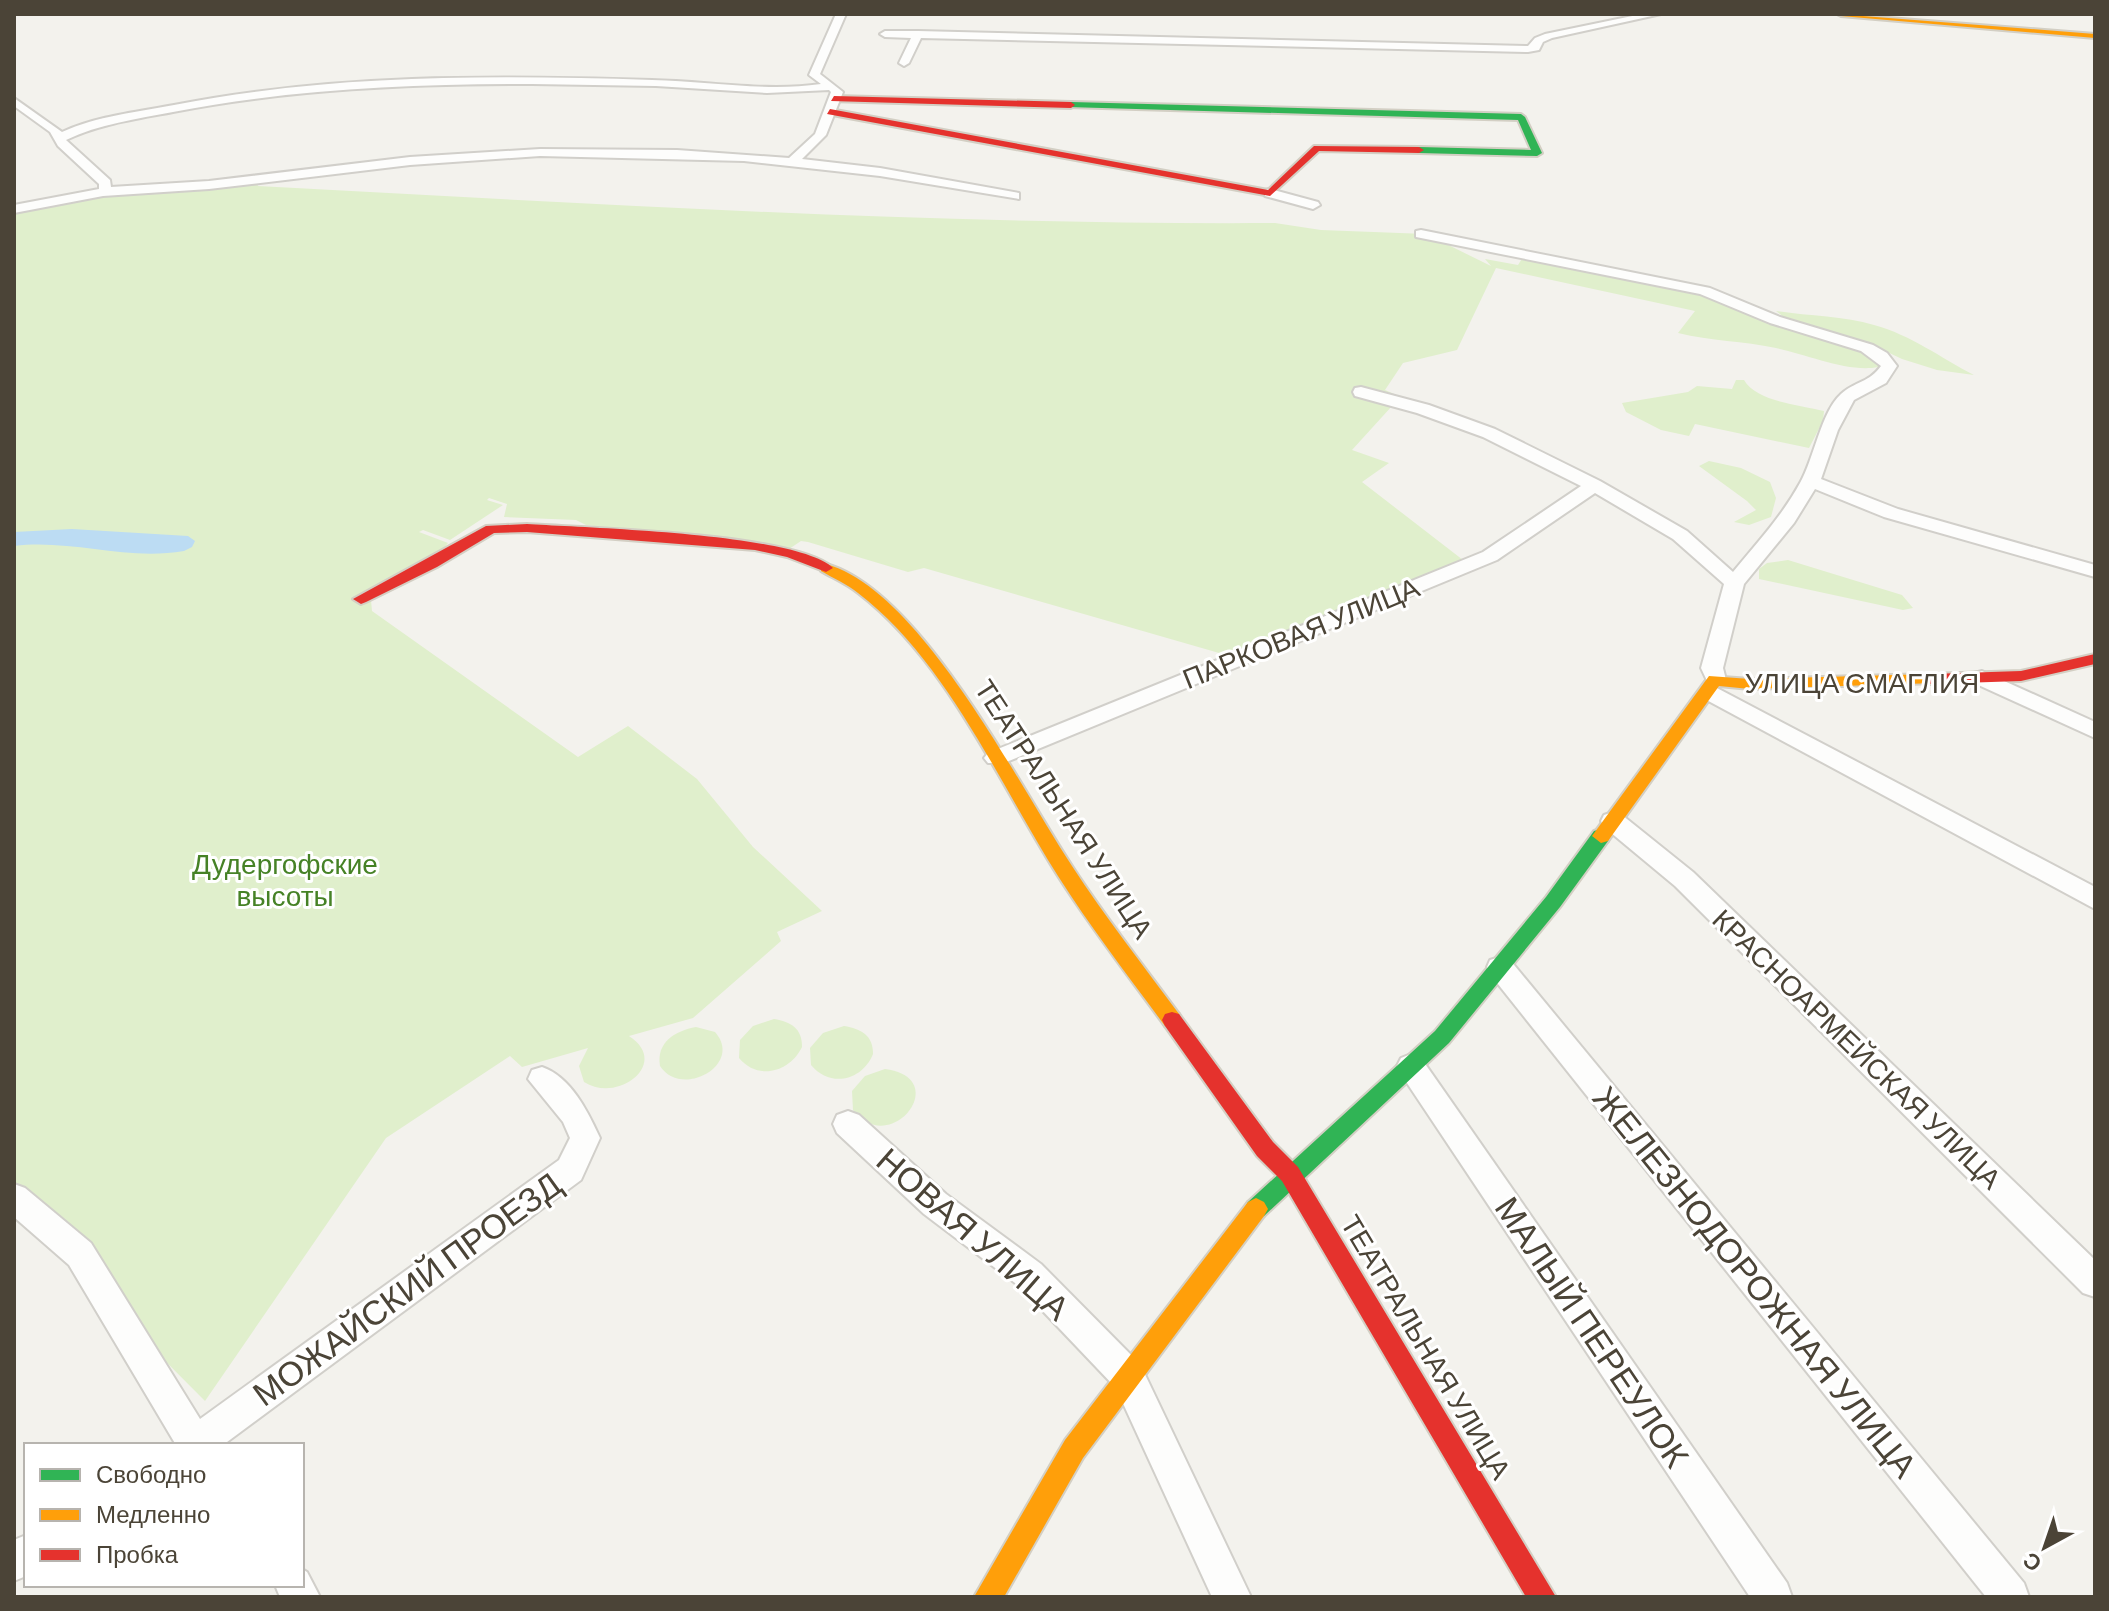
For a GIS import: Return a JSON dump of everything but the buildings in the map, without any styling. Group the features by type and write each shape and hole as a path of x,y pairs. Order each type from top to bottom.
{"street":[{"path":"832,99 814,75 841,14"},
{"path":"885,34 1528,49 1535,48 1539,40 1549,36 1656,14"},
{"path":"1841,14 2095,36"},
{"path":"904,63 918,34"},
{"path":"60,138 95,123 208,100 289,89 579,82 793,89 1313,205"},
{"path":"794,160 820,135 832,99"},
{"path":"832,99 1521,117 1537,153 1317,148 1270,193"},
{"path":"14,101 55,130 105,183 105,192"},
{"path":"14,209 105,192 211,185 389,163 474,156 657,152 794,160 958,184 1014,196"},
{"path":"988,1597 1074,1449 1256,1208 1442,1037 1553,902 1712,686 1712,668 1734,583 1787,519 1811,481 1829,430 1847,397 1880,380 1889,366 1881,356 1839,337 1775,320 1705,291 1597,265 1421,234"},
{"path":"1361,392 1423,409 1489,433 1594,485 1680,535 1734,583"},
{"path":"1811,481 1891,513 2095,571"},
{"name":"ПАРКОВАЯ УЛИЦА","path":"996,758 1490,556 1594,485"},
{"name":"ТЕАТРАЛЬНАЯ УЛИЦА","path":"361,599 432,564 491,529 527,528 755,546 791,553 842,574 864,589 911,636 958,697 1066,873 1265,1149 1290,1174 1542,1597"},
{"path":"1982,678 2021,676 2095,659"},
{"name":"УЛИЦА СМАГЛИЯ","path":"1712,686 1982,678 2095,731"},
{"path":"1712,686 2095,899"},
{"name":"КРАСНОАРМЕЙСКАЯ УЛИЦА","path":"1613,821 1684,879 2095,1282"},
{"name":"ЖЕЛЕЗНОДОРОЖНАЯ УЛИЦА","path":"1500,967 2010,1597"},
{"name":"МАЛЫЙ ПЕРЕУЛОК","path":"1411,1066 1773,1597"},
{"name":"МОЖАЙСКИЙ ПРОЕЗД","path":"198,1443 570,1170 585,1138 574,1114 542,1079"},
{"name":"НОВАЯ УЛИЦА","path":"848,1124 935,1204 1030,1275 1128,1376 1232,1597"},
{"path":"14,1198 80,1254 194,1443"}],"green space":[{"name":"Дудергофские высоты","path":"257,182 258,186 766,212 1020,221 1275,223 1321,230 1426,234 1491,266 1485,259 1518,265 1523,257 1704,292 1861,350 1879,363 1878,367 1854,367 1776,348 1678,333 1695,311 1496,268 1457,350 1403,363 1385,390 1408,400 1392,406 1352,450 1389,463 1362,482 1463,560 1233,657 924,568 908,572 808,542 801,541 789,549 586,525 576,520 504,517 507,504 489,498 487,500 503,505 450,540 423,530 419,532 448,543 440,553 370,590 372,611 578,757 628,726 697,779 753,847 822,911 777,932 781,941 693,1018 629,1036 641,1047 644,1058 642,1068 624,1084 611,1088 584,1082 579,1066 588,1048 522,1067 510,1056 386,1138 205,1401 14,1209 14,213 104,195"},
{"path":"1776,311 1851,320 1888,329 1974,375 1937,370 1902,359 1864,341 1785,318"},
{"path":"1736,380 1744,380 1769,398 1824,411 1823,421 1809,448 1695,424 1689,436 1661,430 1626,412 1622,403 1688,392 1697,386 1732,389"},
{"path":"1709,461 1741,468 1770,482 1776,498 1771,517 1749,525 1734,522 1756,510 1699,466"},
{"path":"1788,560 1902,595 1913,608 1903,610 1759,579 1759,569 1767,563"},
{"path":"774,1019 794,1027 800,1035 802,1047 797,1056 782,1068 755,1070 739,1058 740,1040 753,1026"},
{"path":"844,1026 865,1034 871,1042 873,1054 854,1075 836,1079 827,1077 811,1065 810,1048 823,1033"},
{"path":"696,1027 715,1032 722,1044 722,1056 706,1074 682,1079 670,1075 660,1066 664,1044 681,1031"},
{"path":"885,1069 905,1075 914,1086 915,1099 909,1111 898,1121 883,1126 868,1123 853,1110 852,1091 865,1076"}],"water":[{"path":"72,529 188,536 195,541 192,547 184,551 162,553 57,545 14,546 14,532"}],"traffic: fast":[{"path":"1071,105 1521,117 1537,153 1419,150"},
{"path":"1256,1209 1442,1037 1553,902 1601,836"}],"traffic: slow":[{"path":"1841,14 2095,36"},
{"path":"826,568 862,589 897,620 930,659 990,747 1078,890 1172,1020"},
{"path":"1601,836 1715,680 1750,684 1931,679"},
{"path":"988,1597 1074,1449 1256,1209"}],"traffic: jam":[{"path":"834,99 1071,105"},
{"path":"830,112 1270,193 1317,148 1419,150"},
{"path":"361,599 432,564 491,529 527,528 755,546 791,553 826,568"},
{"path":"1931,679 2021,676 2095,659"},
{"path":"1172,1020 1265,1149 1290,1174 1542,1597"}]}
